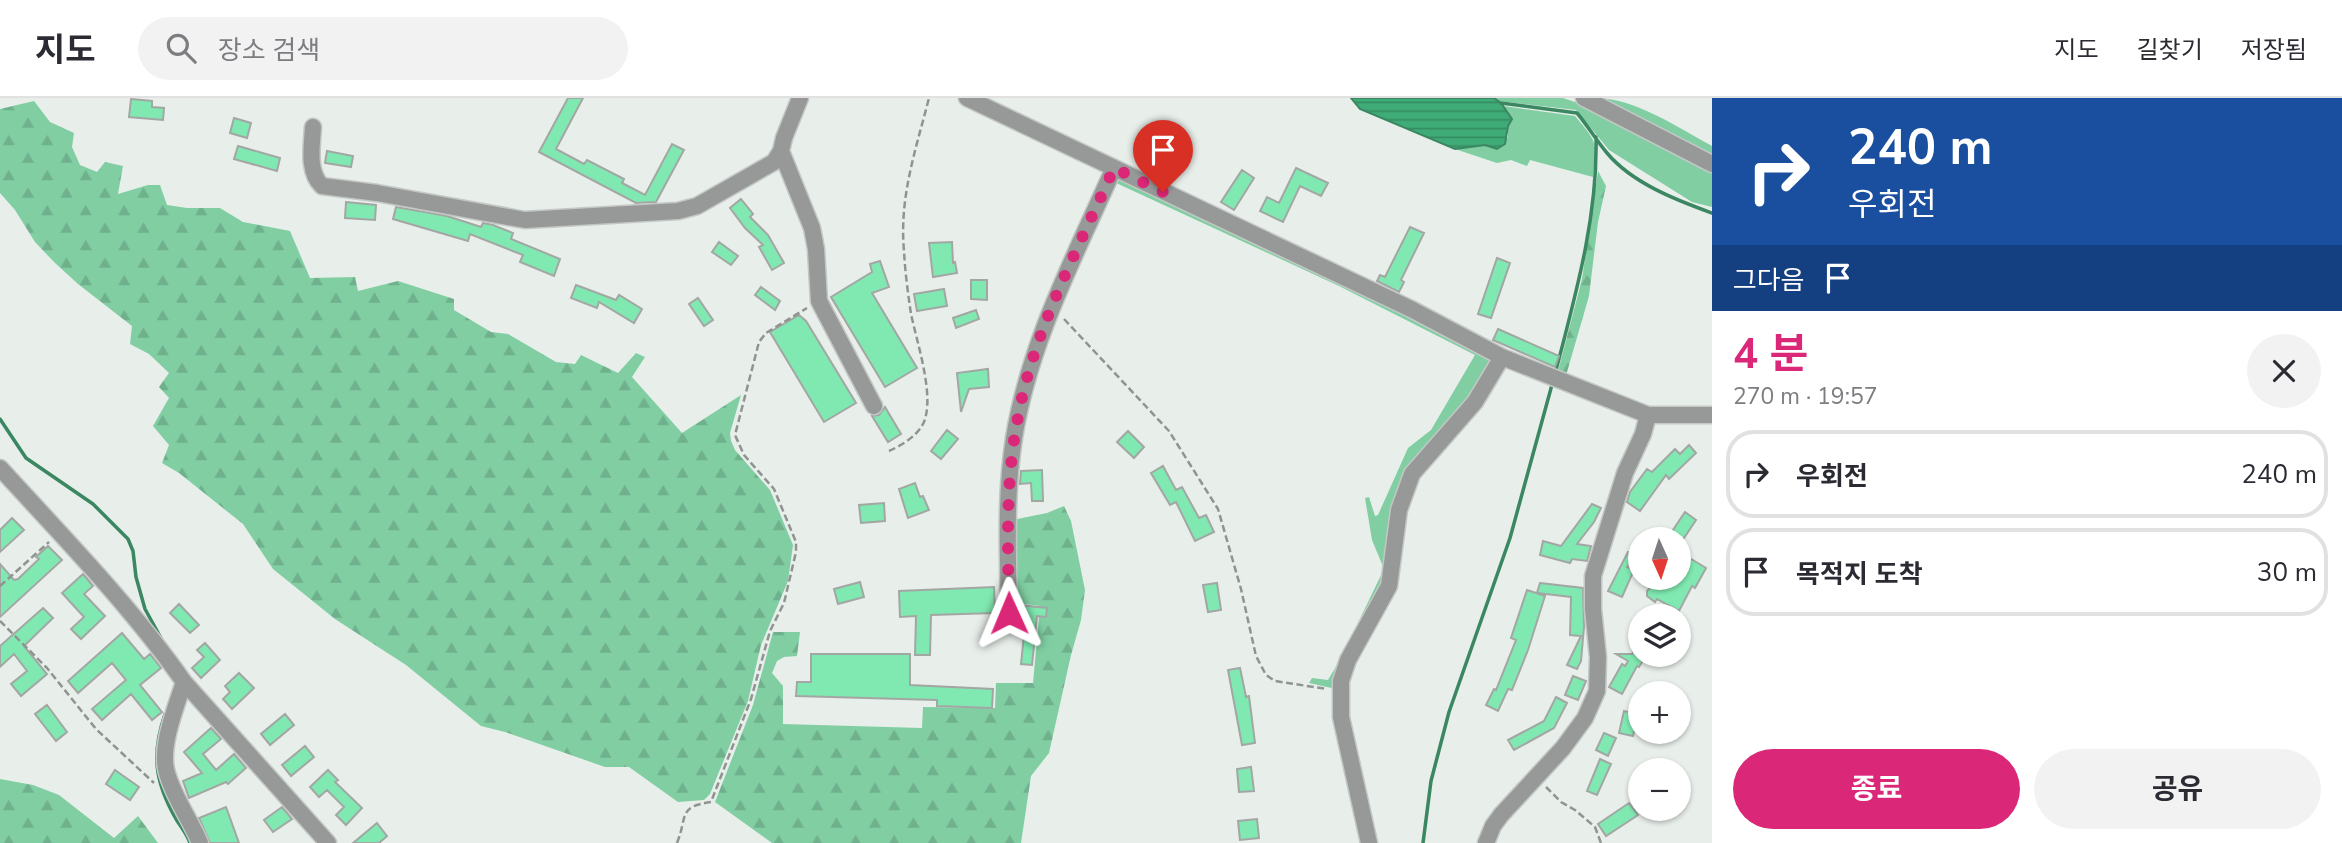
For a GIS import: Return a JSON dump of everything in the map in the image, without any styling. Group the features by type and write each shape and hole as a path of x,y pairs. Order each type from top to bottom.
{"street":[{"path":"313,127 312,171 322,186 377,193 525,220 678,211 697,206 774,163 800,98"},
{"path":"967,98 1411,309 1502,357 1648,415 1712,415"},
{"path":"1584,98 1712,164"},
{"path":"781,151 812,228 819,301 874,406"},
{"path":"1009,613 1009,484 1014,437 1034,353 1114,168"},
{"path":"1368,843 1341,718 1341,681 1348,660 1390,586 1396,526 1412,474 1475,402 1502,357"},
{"path":"1486,843 1501,815 1576,732 1597,691 1598,657 1593,576 1625,473 1643,434 1648,415"},
{"path":"0,468 165,656 184,682 328,843"},
{"path":"184,682 171,724 165,752 165,770 200,843"}],"path":[{"path":"889,451 905,443 920,429 926,415 922,362 911,311 902,221 907,179 929,98"},
{"path":"677,843 686,812 693,804 711,802 751,699 770,631 783,603 796,552 796,542 774,489 744,456 735,435 755,355 759,342 766,333 819,301"},
{"path":"1053,307 1169,431 1218,509 1241,589 1256,656 1266,675 1275,681 1341,692"},
{"path":"0,586 59,533"},
{"path":"0,621 47,668 96,729 162,790"},
{"path":"1536,778 1595,827 1601,843"}],"green space":[{"path":"1494,98 1563,98 1587,106 1712,172 1712,207 1692,202 1609,150 1576,110 1498,101"},
{"path":"1595,98 1625,103 1670,122 1712,146 1712,159"},
{"path":"34,101 50,122 74,133 72,147 80,165 97,172 105,162 123,166 118,194 148,185 160,185 167,205 220,208 243,222 290,231 310,278 355,277 358,291 398,281 454,299 454,310 491,332 508,334 556,362 575,364 581,355 618,373 636,353 645,357 632,377 682,433 741,395 730,433 731,441 735,450 770,490 793,545 788,581 761,645 748,701 710,794 704,800 678,802 629,767 605,767 481,726 406,665 335,619 273,569 243,524 179,473 162,463 169,445 153,426 169,398 159,387 169,373 149,354 130,344 132,326 54,262 35,242 15,210 0,193 0,109"},
{"path":"1503,106 1575,116 1594,144 1593,177 1530,160 1527,166 1511,160 1497,163 1455,149 1485,145 1497,149 1508,137 1508,126 1512,119"},
{"path":"1598,171 1606,186 1598,222 1589,296 1565,379 1557,375 1582,279"},
{"path":"1116,178 1497,359 1488,375 1412,466 1387,582 1336,689 1309,683 1312,678 1328,680 1384,569 1372,540 1365,498 1369,497 1375,516 1378,515 1408,448 1431,430 1475,355 1339,286 1114,182"},
{"path":"1064,506 1071,521 1085,590 1081,620 1049,753 1031,776 1021,843 772,843 715,802 753,705 773,632 800,632 797,656 784,657 777,661 772,673 783,686 783,724 922,728 923,707 995,708 996,683 1033,683 1040,606 1016,603 1012,520 1047,513"},
{"path":"0,779 33,785 59,795 114,838 138,816 158,843 0,843"}],"shaded area":[{"path":"1351,98 1494,98 1512,119 1505,144 1497,149 1485,145 1455,149 1360,109"}],"building":[{"path":"568,98 583,98 556,149 584,164 587,160 624,179 622,183 645,195 672,144 684,150 656,202 636,203 539,152"},
{"path":"131,99 152,101 152,107 164,108 163,120 129,117"},
{"path":"234,118 251,123 247,138 230,133"},
{"path":"238,146 280,158 277,171 234,159"},
{"path":"327,151 353,156 351,167 325,163"},
{"path":"1296,168 1328,183 1321,196 1300,186 1283,222 1260,211 1267,197 1279,203"},
{"path":"1242,170 1254,178 1234,210 1221,202"},
{"path":"741,199 753,214 750,217 768,235 784,263 772,270 759,247 763,245 745,228 730,208"},
{"path":"346,202 376,205 375,220 345,218"},
{"path":"396,207 447,216 481,227 483,223 493,225 513,233 511,239 560,259 554,276 520,262 523,255 470,234 468,241 393,219"},
{"path":"1410,227 1424,233 1401,280 1404,282 1399,292 1377,281 1380,275 1385,277"},
{"path":"719,242 738,256 731,265 712,252"},
{"path":"952,242 953,263 955,262 957,273 933,277 929,243"},
{"path":"1497,258 1510,263 1491,318 1478,314"},
{"path":"880,261 889,287 872,293 917,368 885,387 831,297 872,272 870,264"},
{"path":"971,280 987,280 987,300 971,299"},
{"path":"576,285 616,300 619,295 642,309 634,323 599,302 597,308 571,298"},
{"path":"761,287 780,301 775,310 755,295"},
{"path":"944,289 947,306 917,311 914,294"},
{"path":"698,298 713,320 704,326 689,304"},
{"path":"976,310 979,319 956,328 953,318"},
{"path":"799,315 806,321 856,403 824,422 770,332"},
{"path":"1498,329 1559,356 1555,367 1493,340"},
{"path":"988,369 989,387 969,389 961,412 957,373"},
{"path":"885,407 901,434 888,442 872,416 879,415"},
{"path":"947,430 958,439 941,459 931,451"},
{"path":"1128,431 1144,447 1134,458 1117,442"},
{"path":"1689,445 1696,453 1669,479 1666,475 1640,511 1627,502 1630,492 1647,469 1652,472 1675,449 1680,454"},
{"path":"1163,466 1176,490 1182,487 1199,518 1206,515 1214,532 1195,541 1176,502 1170,505 1151,473"},
{"path":"1042,470 1043,501 1032,501 1031,483 1020,484 1021,471"},
{"path":"915,483 929,510 908,518 899,489"},
{"path":"884,503 885,521 861,523 859,505"},
{"path":"1592,504 1601,508 1577,544 1591,546 1587,561 1572,559 1570,563 1540,555 1543,541 1561,546"},
{"path":"1685,512 1696,520 1691,528 1675,527"},
{"path":"12,518 24,530 0,552 0,530"},
{"path":"48,546 62,560 0,617 0,564 14,580 18,579"},
{"path":"1628,552 1628,584 1622,597 1608,591"},
{"path":"1691,559 1706,568 1695,588 1691,588"},
{"path":"83,574 93,586 84,594 105,616 81,639 71,629 84,617 62,593"},
{"path":"860,582 864,597 838,604 834,589"},
{"path":"1217,583 1221,610 1208,612 1203,585"},
{"path":"1540,583 1583,588 1584,627 1581,661 1577,669 1567,665 1581,636 1570,635 1571,597 1537,593"},
{"path":"994,587 995,613 931,615 930,655 915,655 916,616 900,617 899,591"},
{"path":"1527,590 1545,596 1512,690 1508,689 1498,711 1486,705 1494,689 1496,690 1516,640 1511,638"},
{"path":"1690,590 1683,604 1666,604 1657,599 1655,602 1647,596 1647,591"},
{"path":"179,604 199,625 190,633 170,613"},
{"path":"1019,605 1047,608 1046,617 1037,616 1032,665 1021,664 1026,615 1019,615"},
{"path":"43,608 53,618 24,646 47,674 21,696 11,684 27,671 14,654 0,667 0,646"},
{"path":"122,633 144,659 150,654 161,668 140,685 162,712 152,720 131,694 102,720 92,709 126,680 112,663 78,693 68,681"},
{"path":"205,643 220,660 201,678 192,668 204,657 197,650"},
{"path":"811,654 910,654 910,685 993,689 992,708 937,706 937,700 796,696 797,682 811,682"},
{"path":"1616,654 1628,654 1628,661"},
{"path":"1628,661 1628,667 1636,667 1622,694 1609,687 1622,664 1625,666"},
{"path":"1240,668 1246,697 1249,696 1255,743 1242,745 1228,670"},
{"path":"239,673 254,688 232,709 223,699 230,692 225,686"},
{"path":"1573,676 1586,681 1578,700 1565,695"},
{"path":"1556,697 1567,703 1554,728 1514,750 1508,740 1544,721"},
{"path":"47,705 67,732 56,741 35,714"},
{"path":"1624,711 1628,712 1628,735 1619,733"},
{"path":"285,714 294,725 270,745 261,734"},
{"path":"211,728 221,739 203,754 216,770 234,754 246,768 228,784 226,782 189,798 183,781 202,773 184,752"},
{"path":"1604,733 1616,738 1608,756 1596,750"},
{"path":"305,746 314,757 291,776 282,765"},
{"path":"1600,759 1611,764 1597,795 1587,791"},
{"path":"1251,767 1254,791 1239,792 1237,769"},
{"path":"115,770 139,787 130,800 106,784"},
{"path":"328,770 338,780 335,782 362,808 346,825 336,815 344,807 327,790 319,797 310,787"},
{"path":"1628,804 1629,821 1606,836 1598,824"},
{"path":"226,807 239,843 210,843 199,818"},
{"path":"282,807 292,819 273,832 264,820"},
{"path":"1257,819 1259,838 1240,840 1238,821"},
{"path":"377,823 387,836 379,843 353,843"}],"waterway":[{"path":"1501,103 1577,113 1607,153 1629,173 1670,196 1712,213"},
{"path":"1555,374 1589,227 1596,167 1596,137"},
{"path":"1423,843 1431,781 1449,712 1510,538 1553,381"},
{"path":"0,419 26,458 93,504 128,539 145,609 162,640"},
{"path":"165,714 158,742 157,768 163,793 190,843"}],"route":[{"path":"1009,613 1011,460 1018,415 1034,353 1114,168 1163,192"}]}
